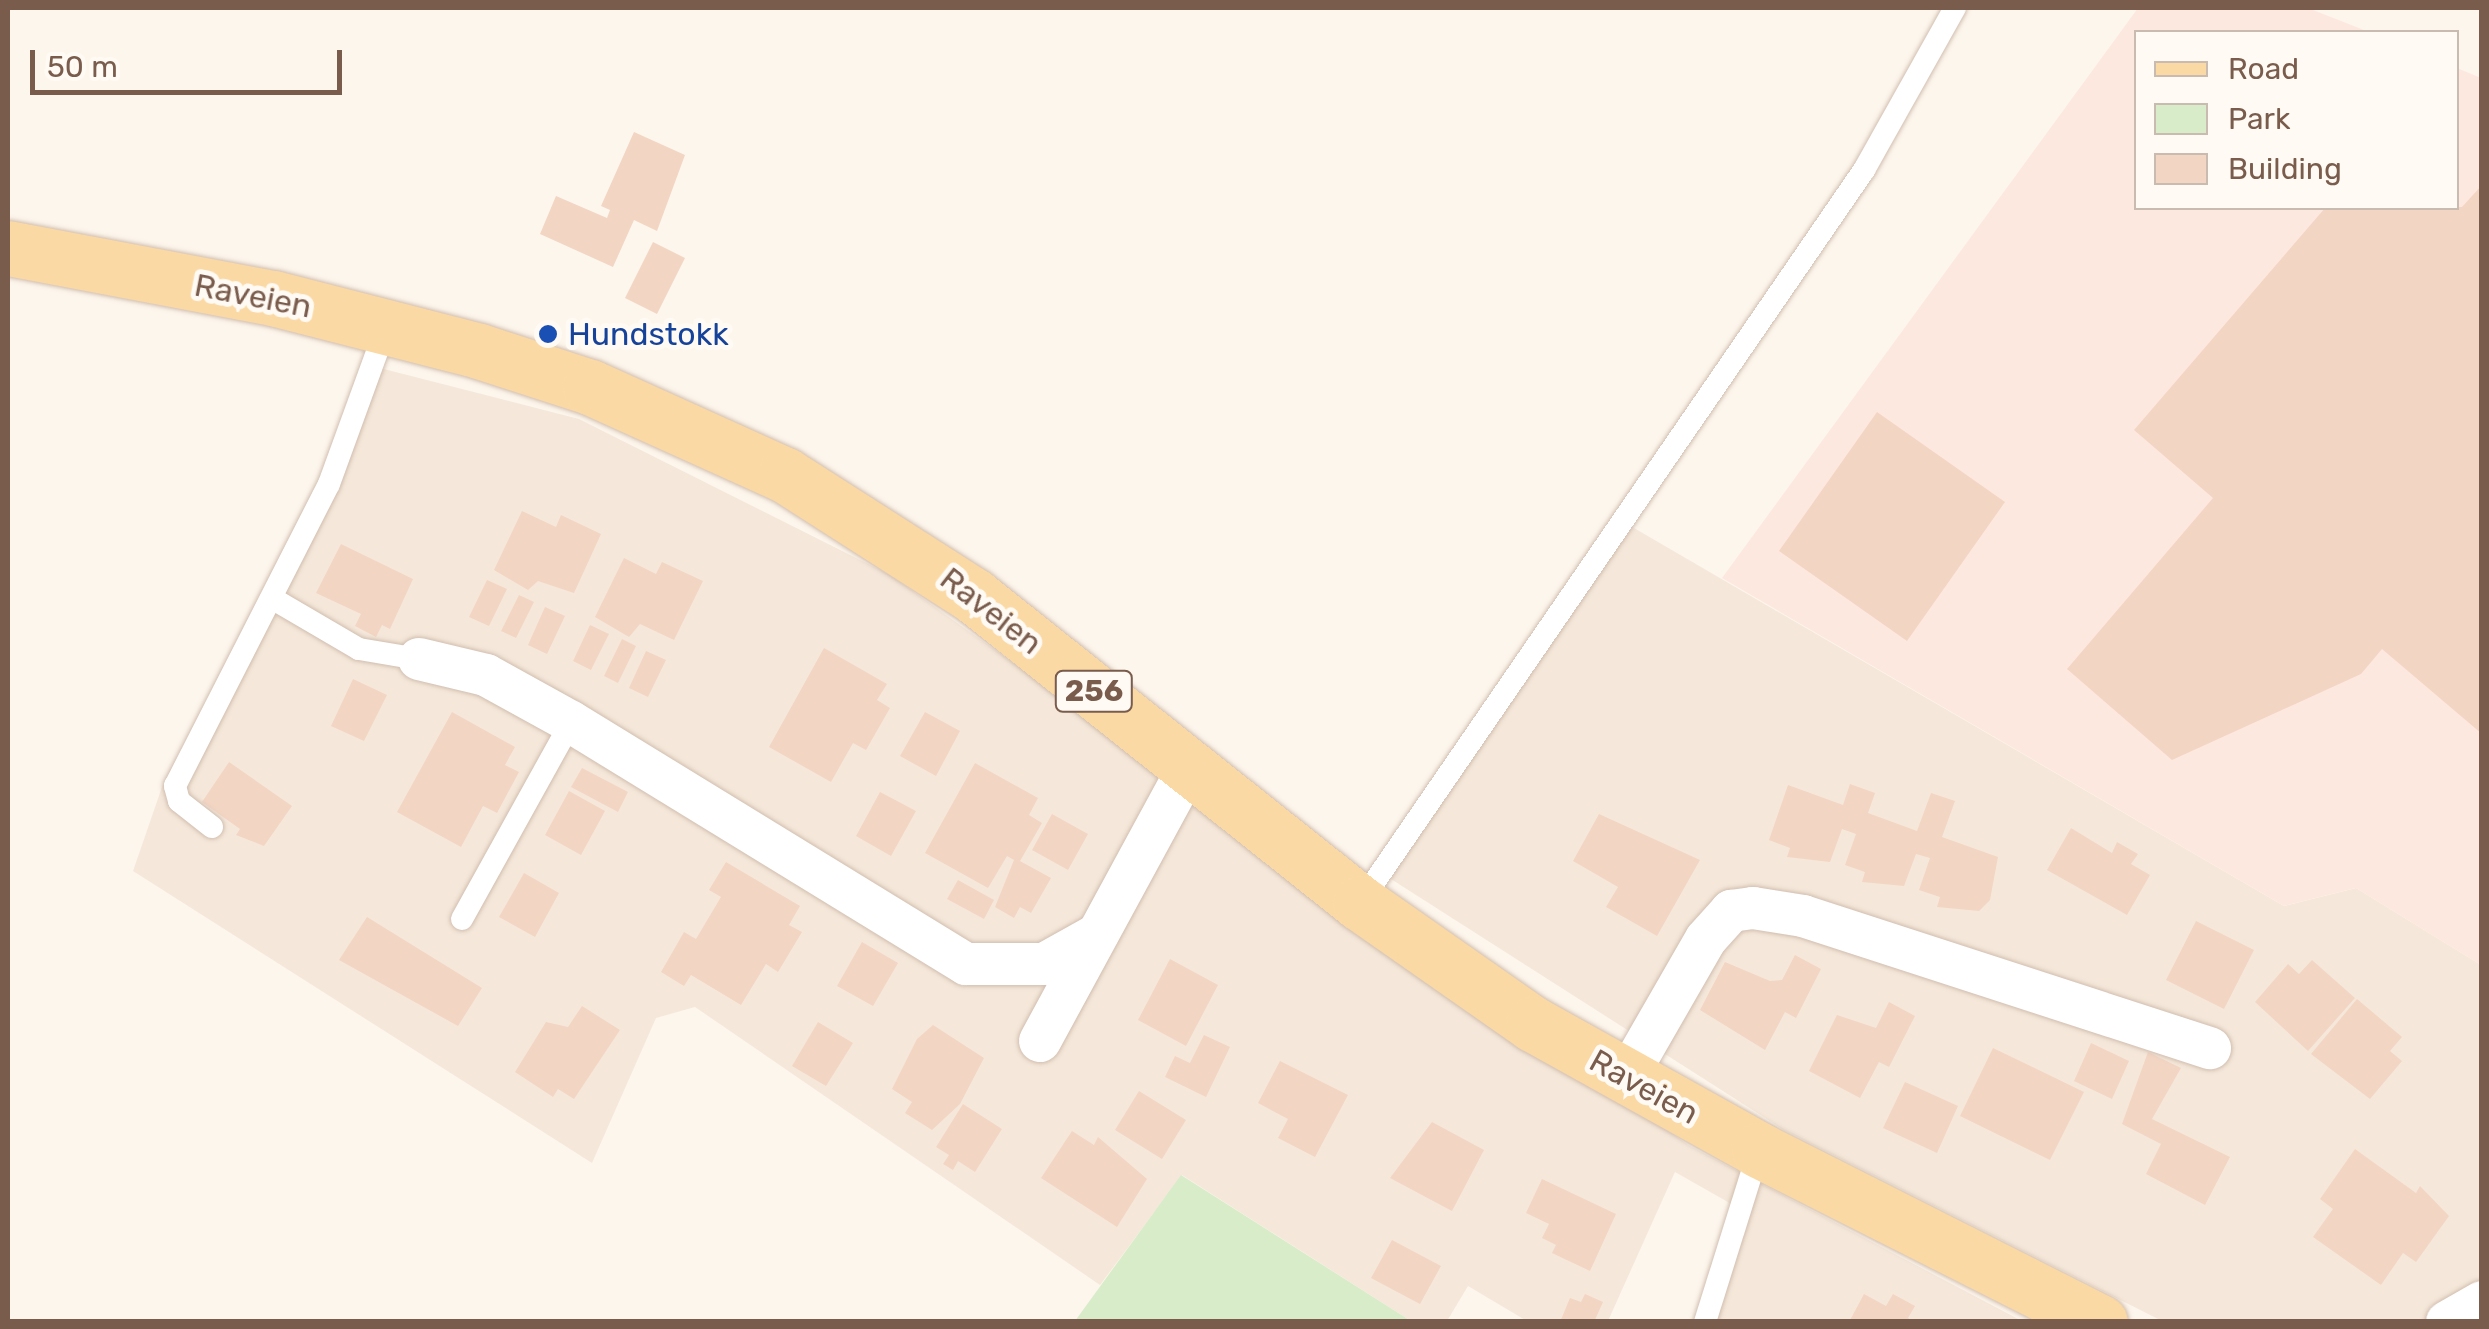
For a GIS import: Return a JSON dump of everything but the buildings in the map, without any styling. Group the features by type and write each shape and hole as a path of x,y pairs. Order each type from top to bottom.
{"main road":[{"name":"Raveien","path":"8,248 387,325 590,386 785,475 962,587 1360,902 1626,1078 2085,1318"}],"street":[{"path":"419,659 486,675 571,722 966,964 1044,964 1096,935"},
{"path":"1040,1041 1189,766"},
{"path":"1626,1078 1706,939 1731,911 1753,908 1803,916 2210,1048"},
{"path":"2448,1322 2482,1302"}],"lane":[{"path":"1360,902 1864,170 1956,8"},
{"path":"212,828 179,801 175,786 275,600 364,404 387,325"},
{"path":"275,600 359,650 419,659"},
{"path":"462,919 571,722"},
{"path":"1706,1322 1759,1150"}],"shaded area":[{"path":"2138,8 2308,8 2364,30 2134,30 2134,210 2459,210 2459,69 2481,78 2481,965 2356,888 2284,906 1722,578"},
{"path":"376,367 579,419 890,575 1688,1145 2022,1321 1710,1321 1749,1214 1675,1172 1608,1321 1527,1321 1468,1286 1447,1321 1411,1321 1182,1175 1100,1285 695,1007 656,1018 592,1163 133,871 162,787"},
{"path":"1622,521 2284,906 2356,888 2481,965 2481,1321 2162,1321 1784,1130 1380,872"}],"green space":[{"path":"1181,1175 1411,1321 1075,1321"}],"place":[{"name":"Hundstokk","path":"548,334"}]}
